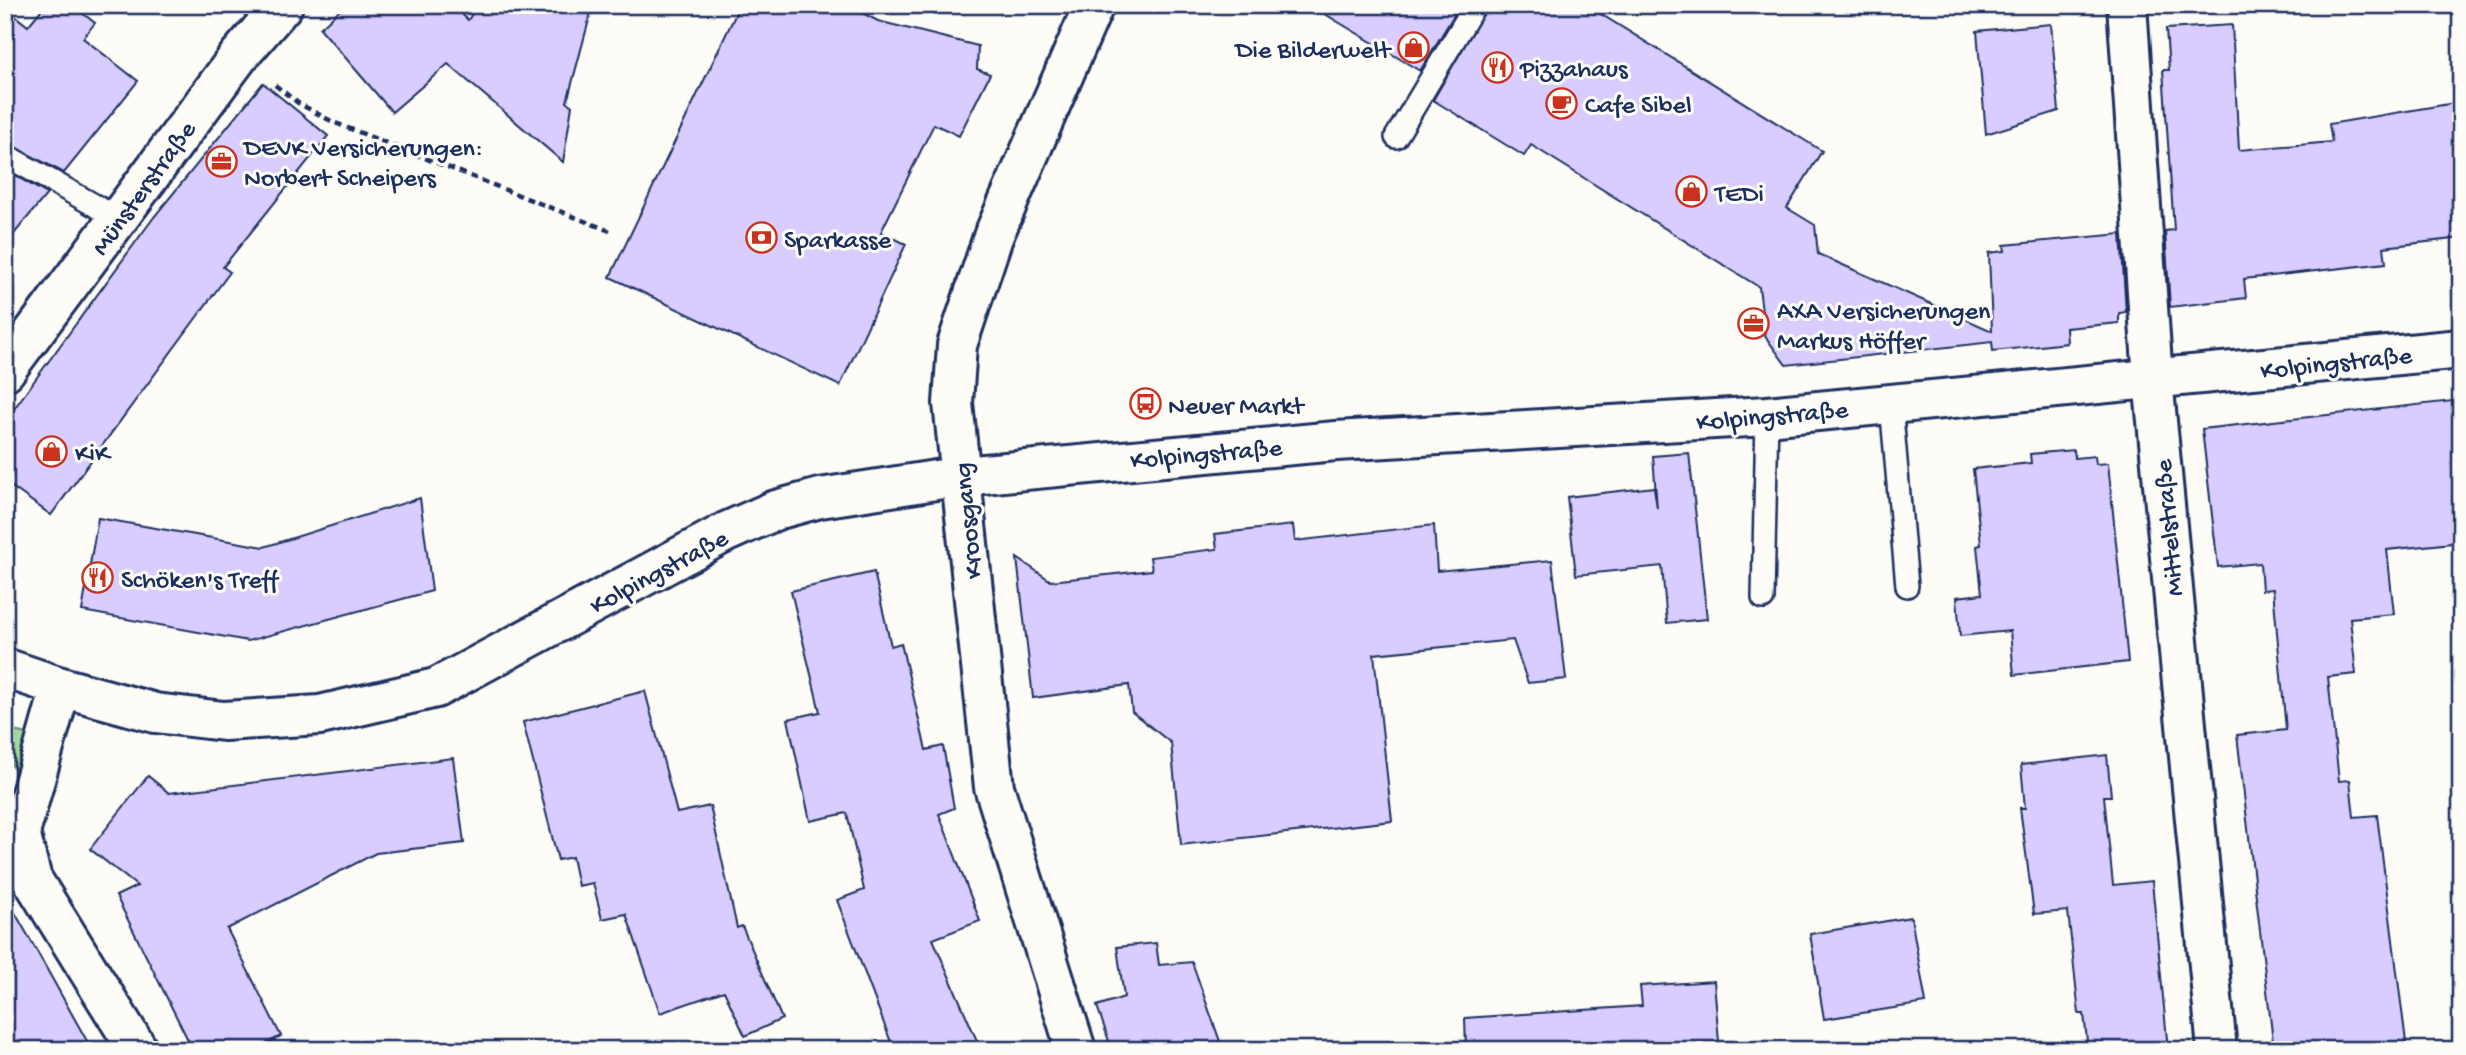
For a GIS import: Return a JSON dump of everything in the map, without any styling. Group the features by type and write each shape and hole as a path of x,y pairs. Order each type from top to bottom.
{"street":[{"name":"Münsterstraße","path":"5,371 238,57 283,5"},
{"name":"Kroosgang","path":"1076,1050 994,787 953,403 957,345 993,237 1094,5"},
{"name":"Mittelstraße","path":"2127,5 2153,379 2217,1050"},
{"name":"Kolpingstraße","path":"5,668 61,688 155,713 224,721 320,715 436,688 726,532 776,510 820,498 962,476 1336,441 1766,416 2461,349"},
{"path":"61,688 20,833 32,879 138,1050"}],"lane":[{"path":"1396,137 1475,5"},
{"path":"5,155 119,219"},
{"path":"1891,404 1907,586"},
{"path":"1763,598 1766,416"}],"path":[{"path":"238,57 298,103 333,122 610,231"}],"green space":[{"path":"5,729 53,740 21,782 5,751"}],"building":[{"path":"45,5 72,5 95,23 83,38 138,81 64,173 5,142 5,8 28,26"},
{"path":"345,5 452,5 468,20 478,5 593,5 567,102 572,106 563,162 448,64 392,112 320,28"},
{"path":"740,5 847,5 878,21 978,46 977,69 990,74 959,136 934,124 881,232 906,244 840,386 610,277"},
{"path":"1310,5 1460,5 1420,71"},
{"path":"1488,5 1586,5 1822,151 1787,208 1815,225 1818,254 1992,331 1989,253 2005,251 2004,245 2121,234 2126,312 2119,313 2119,323 2066,328 2067,343 1993,351 1992,342 1786,365 1765,336 1759,287 1531,145 1524,156 1433,100"},
{"path":"2051,24 2059,111 1986,134 1977,31"},
{"path":"2232,25 2239,150 2332,142 2329,124 2461,102 2461,238 2384,247 2386,263 2244,279 2246,298 2170,307 2165,231 2174,230 2163,70 2169,70 2166,29"},
{"path":"263,83 328,136 223,267 230,272 51,515 5,482 5,421 154,217"},
{"path":"5,170 47,194 5,245"},
{"path":"2461,400 2461,542 2387,550 2394,614 2350,618 2356,674 2328,677 2339,781 2350,780 2354,817 2377,815 2407,1050 2274,1050 2237,735 2286,730 2273,589 2262,590 2260,563 2218,567 2202,429"},
{"path":"2074,450 2075,458 2095,456 2096,464 2108,463 2128,662 2014,675 2010,631 1960,636 1957,597 1982,594 1977,546 1981,545 1973,469 2031,463 2030,454"},
{"path":"1689,453 1707,619 1667,623 1662,566 1576,575 1567,497 1654,487 1657,508 1653,456"},
{"path":"420,498 432,591 248,641 82,611 98,518 264,547"},
{"path":"1293,525 1295,541 1434,525 1437,571 1552,560 1566,679 1528,683 1513,640 1374,654 1392,821 1181,845 1171,743 1132,712 1129,685 1033,698 1017,558 1051,581 1152,570 1150,557 1217,549 1215,534"},
{"path":"874,572 891,646 901,643 926,750 943,746 954,808 939,814 980,921 933,939 981,1050 894,1050 837,900 864,890 847,813 810,821 788,719 820,712 791,591"},
{"path":"645,691 677,813 710,806 737,928 742,926 782,1019 745,1036 724,991 660,1013 626,914 602,919 593,883 578,886 572,857 558,860 523,722"},
{"path":"2107,755 2111,796 2104,796 2113,885 2152,881 2168,1050 2088,1050 2084,1014 2079,1014 2068,911 2034,914 2020,808 2025,808 2021,765"},
{"path":"453,758 464,843 376,853 227,929 281,1036 254,1050 193,1050 116,896 137,886 90,849 148,776 169,793"},
{"path":"5,895 44,964 92,1050 5,1050"},
{"path":"1911,917 1926,1003 1824,1019 1810,934"},
{"path":"1156,943 1159,965 1192,962 1223,1050 1112,1050 1097,1006 1124,997 1117,947"},
{"path":"1714,981 1719,1042 1623,1050 1466,1050 1465,1018 1642,1006 1640,986"}],"place":[{"name":"Die Bilderwelt","path":"1413,48"},
{"name":"Pizzahaus","path":"1497,67"},
{"name":"Cafe Sibel","path":"1562,103"},
{"name":"DEVK Versicherungen: Norbert Scheipers","path":"221,161"},
{"name":"TEDi","path":"1692,192"},
{"name":"Sparkasse","path":"761,238"},
{"name":"AXA Versicherungen Markus Höffer","path":"1754,324"},
{"name":"Neuer Markt","path":"1145,404"},
{"name":"KiK","path":"52,451"},
{"name":"Schöken's Treff","path":"98,578"}]}
